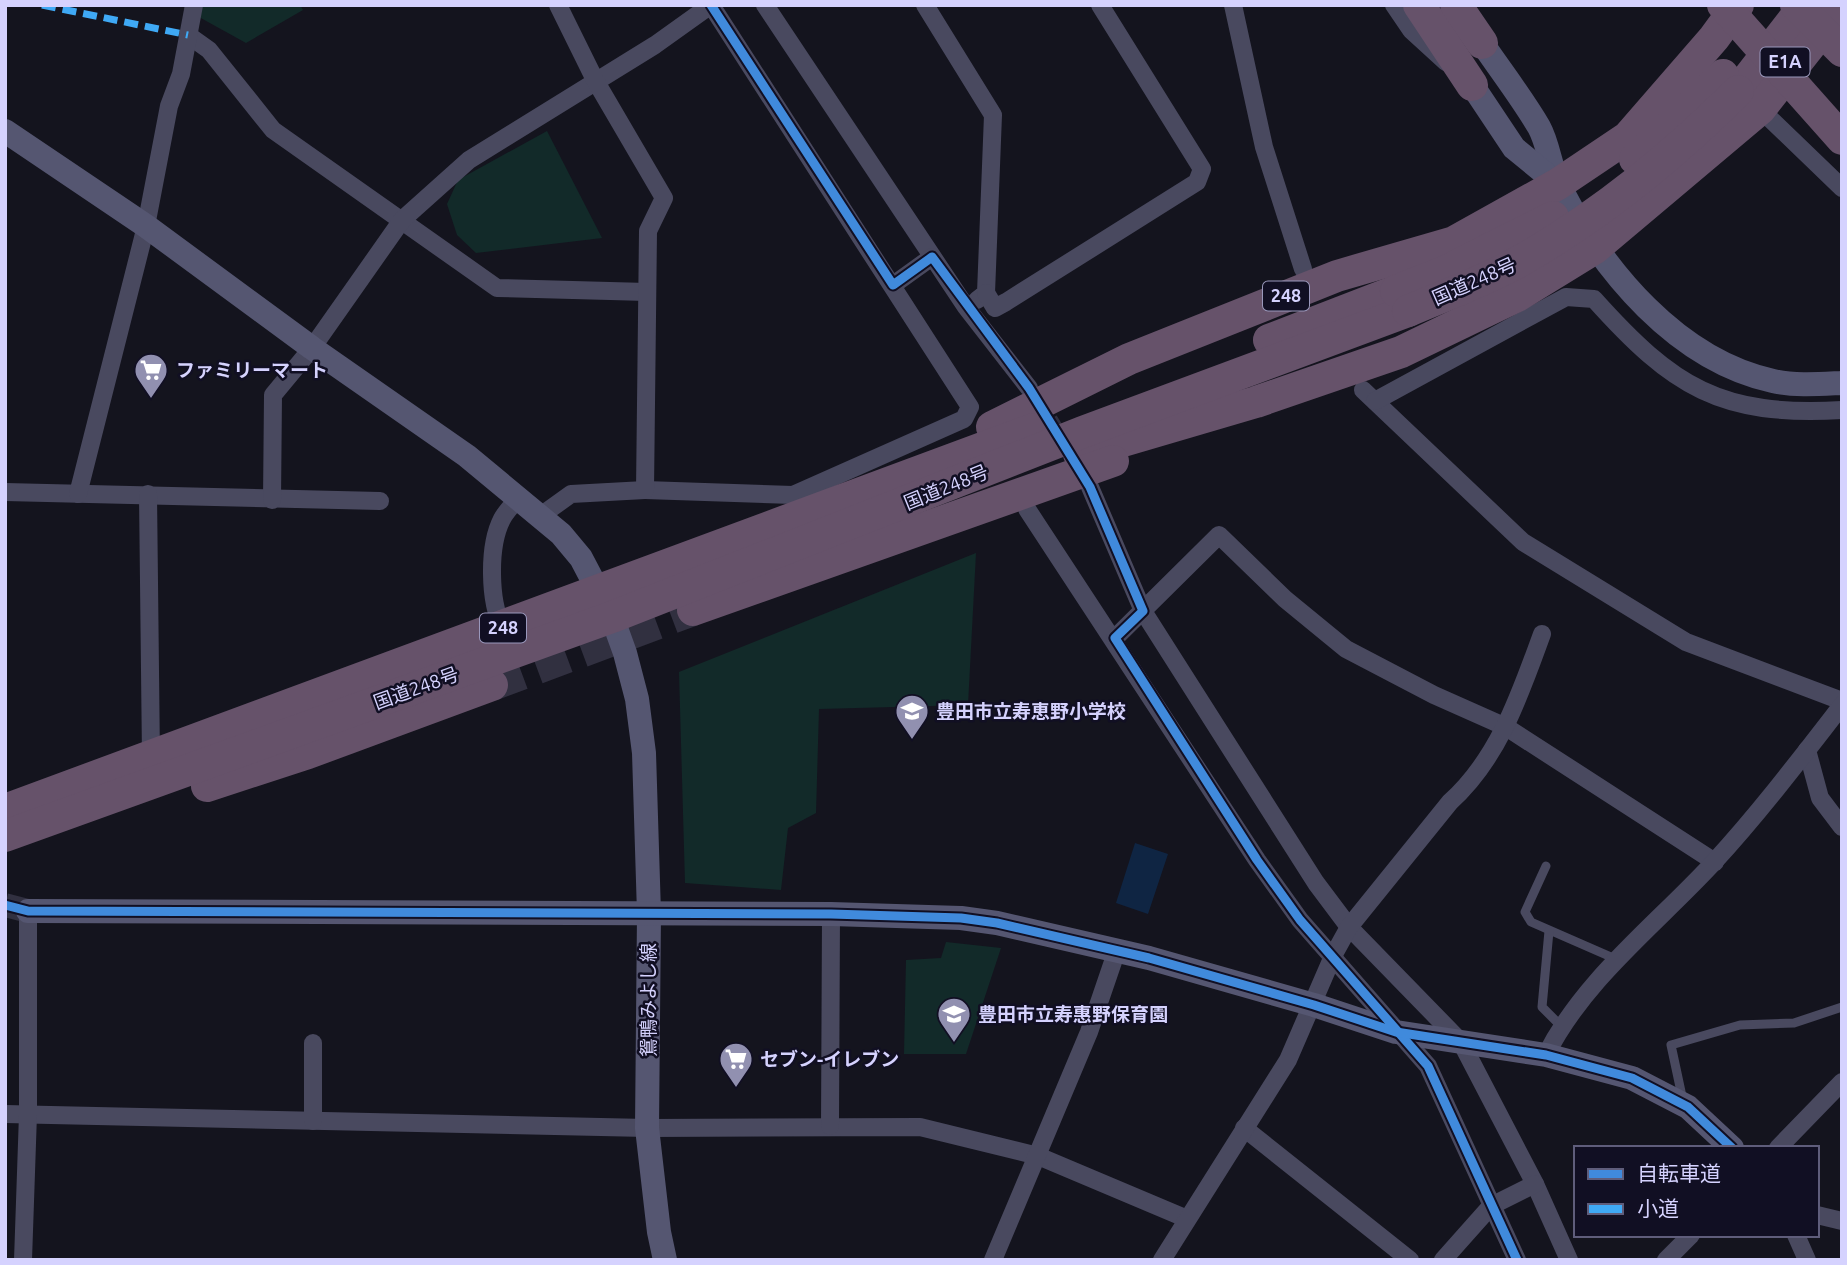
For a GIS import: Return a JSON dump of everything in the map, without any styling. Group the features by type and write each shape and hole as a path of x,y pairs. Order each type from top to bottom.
{"highway":[{"path":"1419,5 1472,85"},
{"path":"1456,5 1482,43"},
{"path":"1725,5 1842,139"},
{"name":"E1A","path":"1725,5 1842,118"},
{"name":"248","path":"693,610 1027,500 1033,443 1129,359 1324,281 1454,242 1558,184 1628,137 1714,38 1738,5"},
{"name":"国道248号","path":"1740,92 1778,5"},
{"name":"E1A","path":"1796,5 1842,51"},
{"name":"国道248号","path":"5,810 503,628 604,604 794,506 836,503 1033,443 1402,301 1518,262 1608,206 1688,141 1740,92 1805,5"},
{"name":"248","path":"1033,443 1230,419 1256,402 1402,352 1517,296 1595,248 1740,92 1842,5"},
{"name":"国道248号","path":"5,836 604,604 962,481 1033,443"},
{"path":"5,852 308,753 492,685"}],"street":[{"path":"78,494 146,226 169,106 181,74 194,5"},
{"path":"558,5 595,80 664,198 648,231 645,490"},
{"path":"272,500 273,395 312,348 402,220 469,160 655,45 711,5 970,407 964,419 794,506 645,490 571,494 539,517"},
{"path":"765,5 966,307 1033,443 1316,883 1349,927 1453,1040 1535,1184 1569,1260"},
{"path":"925,5 993,115 986,293 995,308 1197,182 1202,169 1100,5"},
{"path":"1233,5 1264,147 1303,269"},
{"path":"1394,5 1411,30 1472,85 1514,148 1558,184"},
{"path":"1474,5 1482,43 1540,129 1558,184 1595,248 1662,321 1704,354 1743,373 1775,382 1842,383"},
{"path":"188,35 209,50 273,130 497,288 646,292"},
{"path":"1740,92 1842,188"},
{"name":"鴛鴨みよし線","path":"5,131 146,226 312,348 467,456 519,496 539,517 561,534 581,558 604,604 637,699 644,753 649,913 647,1128 665,1260"},
{"path":"893,285 932,257"},
{"path":"966,307 986,293"},
{"path":"1546,1055 1561,1026 1618,960 1715,862 1842,703 1686,642 1523,542 1369,396 1566,297 1594,299 1637,346 1669,372 1725,401 1766,408 1842,410"},
{"path":"5,492 380,501"},
{"path":"148,494 151,758"},
{"path":"503,628 494,611 492,580 497,535 502,519 519,496"},
{"path":"1027,500 1257,860 1300,920 1428,1066 1517,1260"},
{"path":"1115,638 1219,535 1285,599 1346,649 1434,695 1506,727 1715,862"},
{"path":"1161,1260 1185,1218 1288,1060 1333,956 1349,927 1450,802 1470,784 1506,727 1542,634"},
{"path":"1807,750 1820,798 1842,827"},
{"path":"23,1260 28,1115 28,911 831,914 961,918 997,923 1117,950 1314,1005 1396,1032 1546,1055 1632,1078 1684,1105 1730,1146"},
{"path":"830,1126 831,914"},
{"path":"993,1260 1089,1032 1117,950"},
{"path":"313,1043 313,1121"},
{"path":"1780,1146 1842,1082"},
{"path":"5,1114 647,1128 920,1127 1038,1156 1185,1218"},
{"path":"1244,1128 1410,1260"},
{"path":"1443,1260 1491,1206 1535,1184"},
{"path":"1819,1215 1842,1221"},
{"path":"1666,1260 1689,1237"},
{"path":"1797,1237 1807,1260"}],"lane":[{"path":"1546,866 1525,912 1531,922 1618,960"},
{"path":"1549,931 1542,1007 1561,1026"},
{"path":"1684,1105 1671,1045 1740,1025 1794,1023 1842,1007"}],"green space":[{"path":"201,5 300,5 303,10 246,43 199,17"},
{"path":"547,131 602,238 476,253 457,235 447,204 458,180"},
{"path":"976,553 968,705 819,709 816,813 788,828 781,890 685,883 679,672"},
{"path":"946,942 1001,948 966,1054 904,1054 906,960 941,958"}],"water":[{"path":"1135,843 1168,854 1148,914 1116,903"}],"tunnel":[{"path":"1035,397 1064,445"},
{"path":"492,685 693,610"},
{"path":"5,905 28,911"}],"marked path":[{"path":"42,5 188,35"}],"cycle path":[{"path":"711,5 893,285 932,257 1029,388 1090,487 1143,611 1115,638 1257,860 1300,920 1428,1066 1517,1260"},
{"path":"5,905 28,911 831,914 961,918 997,923 1149,958 1314,1005 1396,1032 1546,1055 1632,1078 1688,1107 1730,1146"}],"place":[{"name":"ファミリーマート","path":"151,400"},
{"name":"豊田市立寿恵野小学校","path":"912,741"},
{"name":"豊田市立寿惠野保育園","path":"954,1044"},
{"name":"セブン-イレブン","path":"736,1089"}]}
